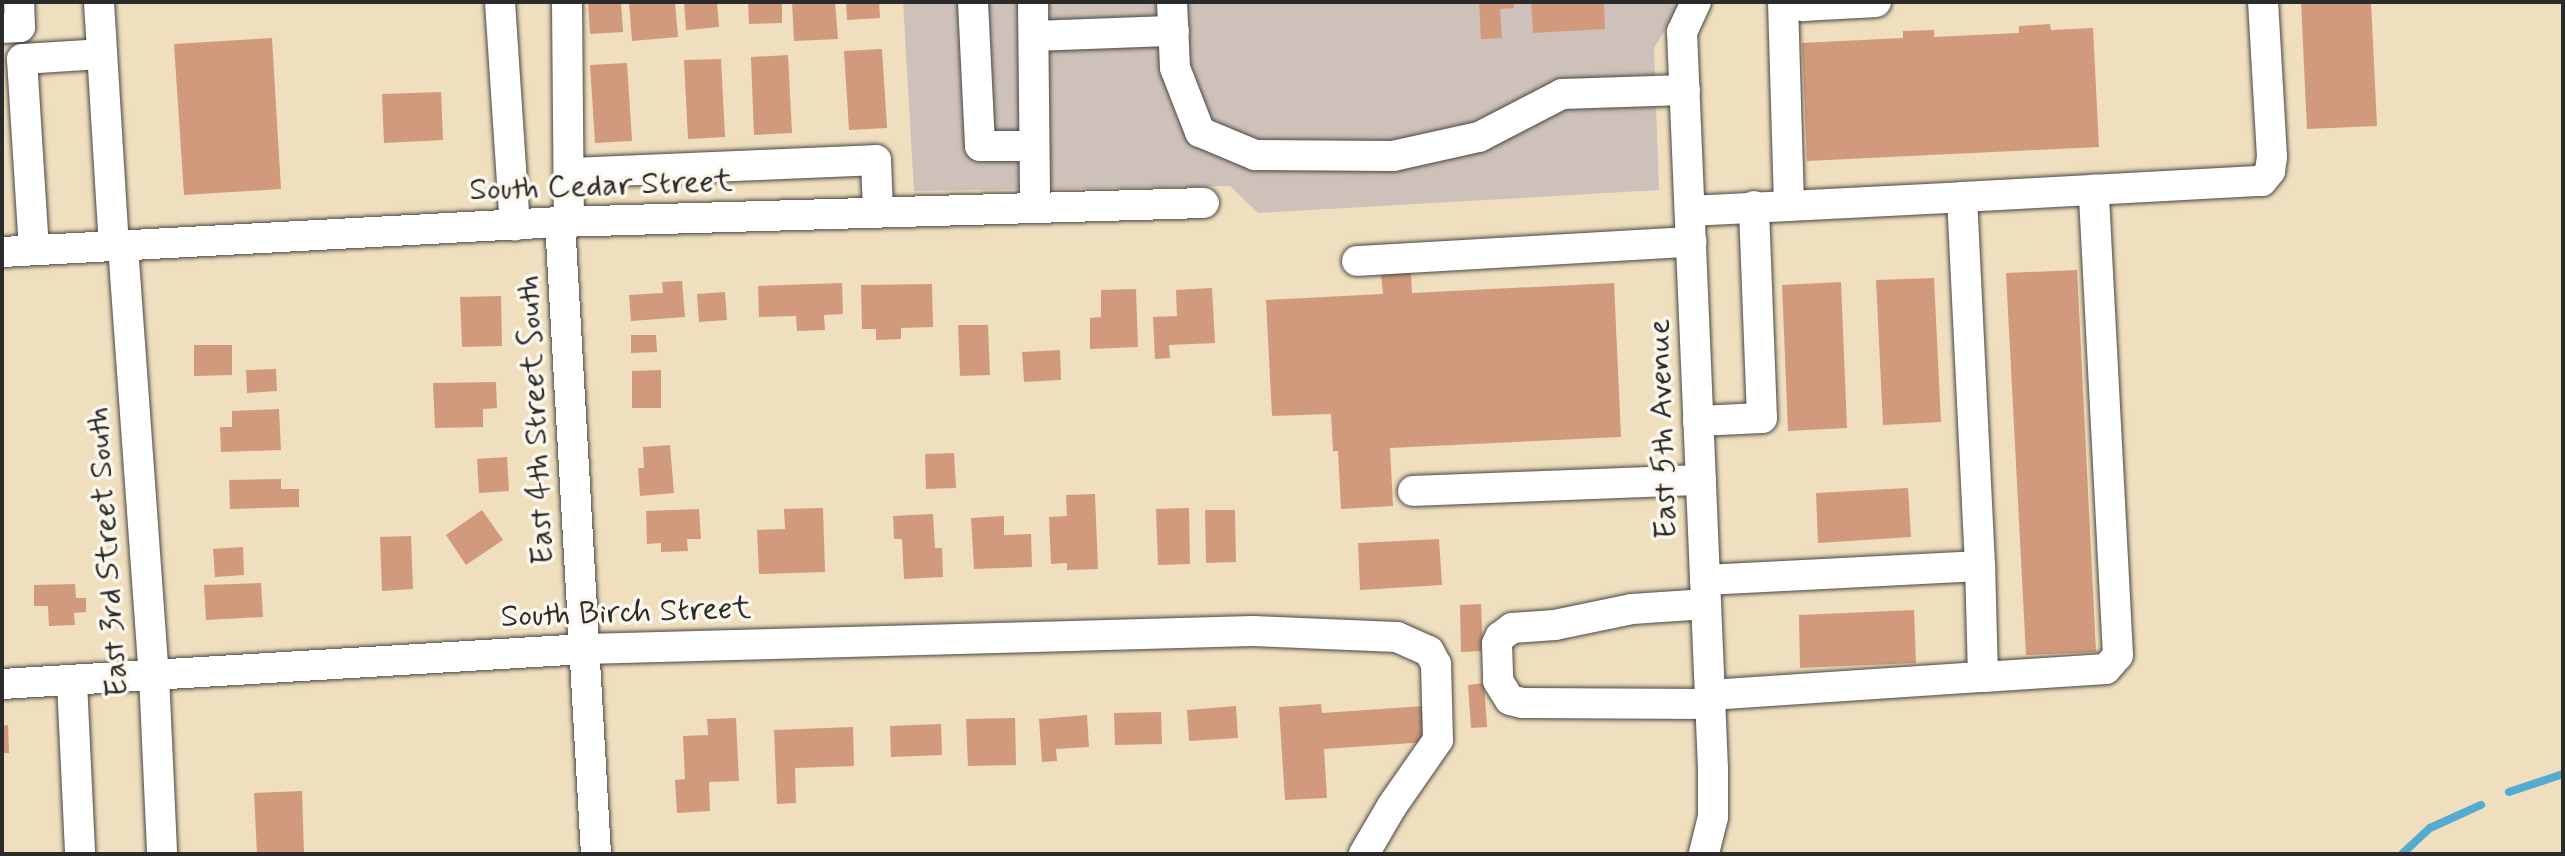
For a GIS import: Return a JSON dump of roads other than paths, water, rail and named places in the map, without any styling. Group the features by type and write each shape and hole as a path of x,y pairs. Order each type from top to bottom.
{"street":[{"name":"East 3rd Street South","path":"99,2 154,675 162,854"},
{"path":"500,2 515,225"},
{"name":"East 4th Street South","path":"567,2 569,173 564,222 596,854"},
{"path":"973,2 980,146 1034,146"},
{"path":"1033,2 1035,208"},
{"name":"East 5th Avenue","path":"1696,2 1682,32 1710,699 1713,817 1704,854"},
{"path":"1783,2 1789,204"},
{"path":"1793,2 1803,6 1876,2"},
{"path":"1690,211 2262,181 2270,171 2272,157 2263,2"},
{"path":"1035,36 1173,17 1175,68 1200,132 1255,155 1393,156 1479,137 1562,94 1685,90"},
{"path":"34,250 22,59 101,54"},
{"path":"569,173 876,160 878,212"},
{"path":"1980,566 1706,592 1555,625 1512,628 1500,637 1497,644 1498,681 1510,700 1522,703 1710,699 2106,669 2118,655 2094,190"},
{"path":"1962,197 1983,677"},
{"name":"South Cedar Street","path":"2,252 564,222 1204,203"},
{"path":"1698,421 1762,418 1754,206"},
{"path":"1357,261 1691,242"},
{"path":"1413,491 1701,480"},
{"name":"South Birch Street","path":"2,684 585,649 1253,631 1397,637 1429,651 1436,664 1438,740 1392,806 1364,854"},
{"path":"72,682 80,854"}],"waterway":[{"path":"2509,792 2563,774"},
{"path":"2402,854 2430,828 2481,805"}]}
